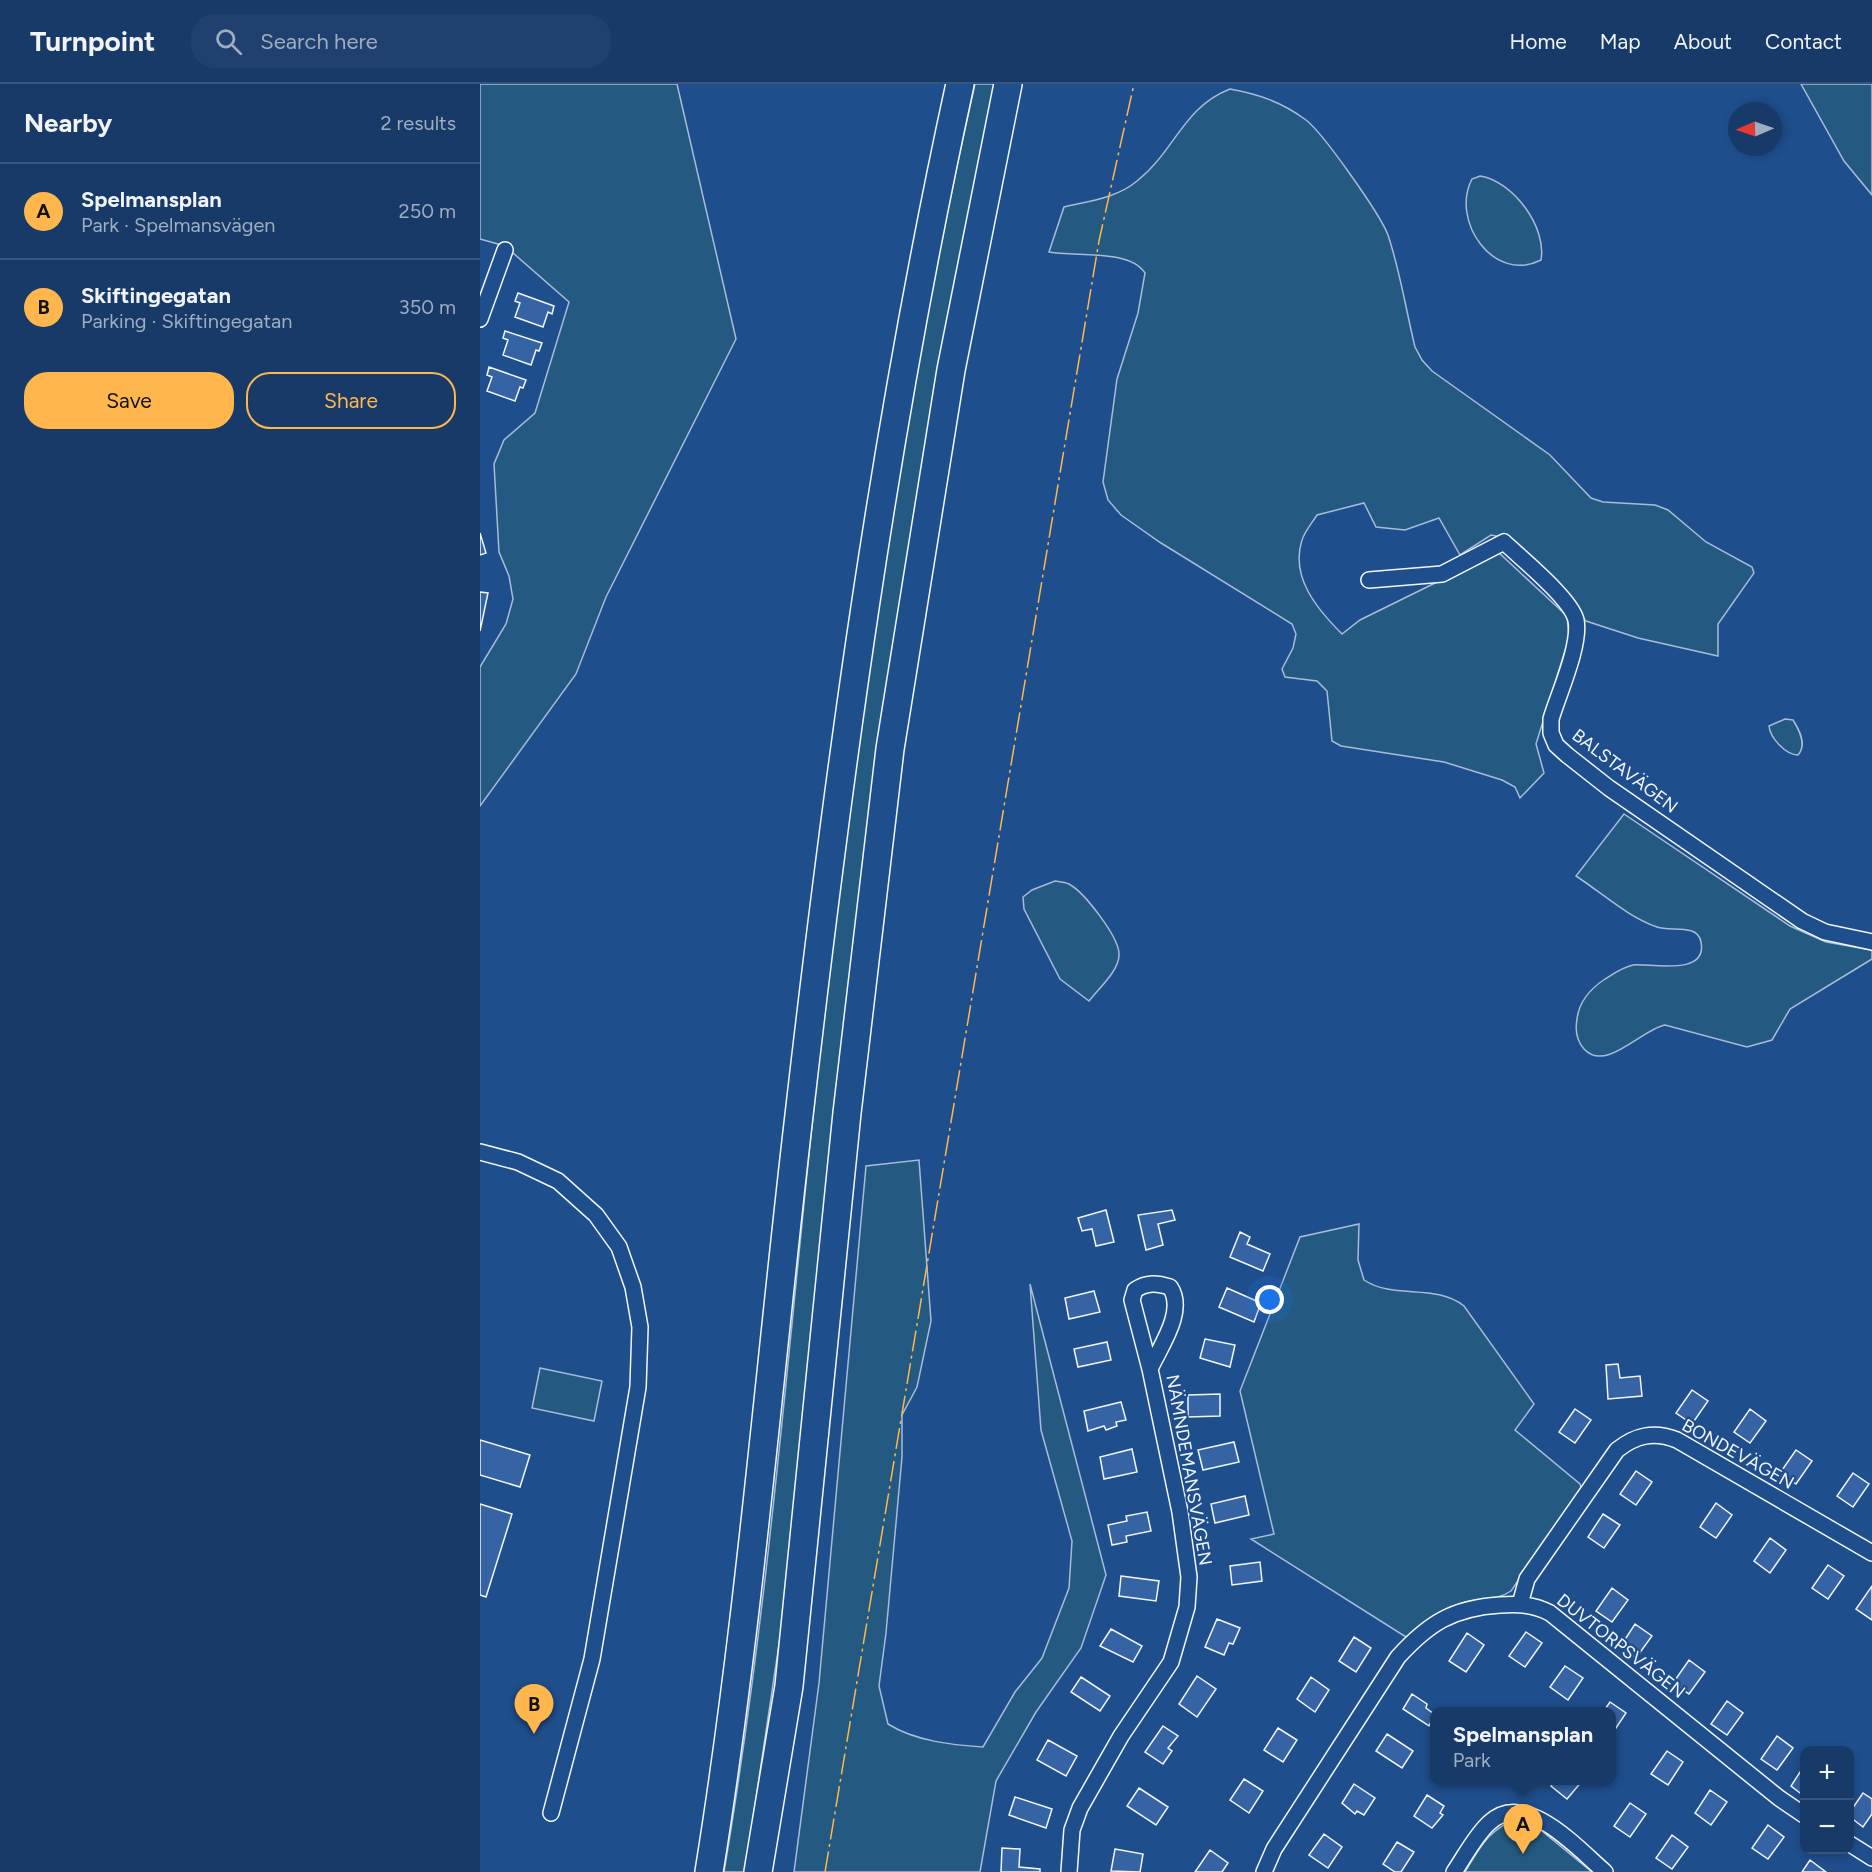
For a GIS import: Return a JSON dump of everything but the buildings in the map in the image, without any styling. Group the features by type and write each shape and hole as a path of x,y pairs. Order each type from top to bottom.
{"highway":[{"path":"710,1872 729,1747 750,1575 798,1120 845,734 904,365 960,84"},
{"path":"758,1872 789,1686 847,1113 890,749 949,382 1008,84"}],"street":[{"path":"480,319 505,250"},
{"name":"BALSTAVÄGEN","path":"1369,580 1442,574 1504,542 1565,599 1576,622 1575,640 1551,719 1551,733 1556,745 1609,788 1802,921 1825,932 1872,942"},
{"path":"480,1152 492,1153 518,1162 558,1181 596,1215 619,1247 633,1287 640,1327 638,1387 592,1659 551,1813"},
{"name":"NÄMNDEMANSVÄGEN","path":"1069,1872 1072,1830 1080,1808 1121,1736 1171,1662 1187,1607 1187,1554 1150,1369 1132,1300 1135,1290 1144,1284 1158,1283 1170,1287 1177,1297 1177,1309 1150,1369"},
{"name":"BONDEVÄGEN","path":"1520,1604 1527,1579 1617,1450 1630,1439 1647,1435 1662,1435 1677,1440 1872,1553"},
{"name":"DUVTORPSVÄGEN","path":"1264,1872 1274,1849 1398,1657 1418,1636 1438,1620 1460,1611 1520,1604 1538,1607 1550,1613 1779,1798 1800,1812"},
{"path":"1454,1872 1490,1822 1502,1815 1516,1812 1532,1815 1548,1824 1605,1872"},
{"path":"1854,1847 1872,1858"}],"shaded area":[{"path":"480,84 677,84 736,339 606,597 576,674 480,806 480,667 506,624 513,599 509,576 499,552 494,464 504,440 535,413 569,302 505,246 480,239"},
{"path":"975,84 997,84 951,303 788,1584 745,1872 724,1872 757,1645 783,1417 817,1075 858,741 910,411"},
{"path":"1801,84 1872,84 1872,195 1844,161"},
{"path":"1230,89 1270,100 1306,120 1325,140 1350,174 1388,235 1415,347 1422,360 1432,371 1550,455 1591,498 1603,502 1655,505 1668,510 1706,542 1752,567 1754,573 1718,624 1718,656 1638,638 1586,621 1506,538 1491,535 1460,555 1439,518 1405,530 1376,527 1364,503 1317,515 1302,540 1299,554 1300,567 1308,592 1342,634 1360,620 1498,552 1567,616 1569,638 1536,744 1544,773 1520,798 1515,787 1502,780 1444,762 1341,746 1332,741 1327,691 1317,681 1285,677 1282,669 1293,648 1296,634 1292,624 1161,543 1121,515 1108,500 1103,482 1117,379 1138,313 1145,273 1137,265 1115,257 1049,252 1064,207 1102,198 1129,187 1150,169 1201,107"},
{"path":"1480,176 1504,187 1525,208 1539,234 1541,260 1524,265 1507,263 1493,256 1481,244 1472,229 1467,213 1467,196 1472,179"},
{"path":"1785,719 1793,720 1800,733 1802,747 1798,755 1784,749 1770,731 1769,726"},
{"path":"1624,814 1790,926 1826,942 1872,950 1872,959 1790,1009 1772,1040 1747,1047 1665,1025 1613,1053 1603,1056 1593,1055 1581,1046 1576,1027 1580,1007 1595,987 1629,966 1676,966 1696,960 1701,953 1701,942 1695,932 1662,928 1646,923 1576,876"},
{"path":"1055,881 1069,884 1083,896 1108,927 1118,947 1116,967 1089,1001 1060,979 1024,909 1023,897 1032,890"},
{"path":"919,1160 931,1321 917,1387 902,1415 902,1457 879,1686 888,1724 922,1738 983,1747 1015,1692 1042,1658 1069,1588 1072,1541 1041,1430 1030,1284 1106,1575 1081,1648 1036,1712 996,1781 980,1872 794,1872 819,1683 866,1166"},
{"path":"1359,1224 1358,1260 1364,1280 1388,1289 1440,1295 1464,1306 1534,1404 1515,1430 1580,1484 1581,1488 1511,1591 1494,1598 1468,1601 1446,1609 1425,1621 1406,1637 1251,1539 1274,1534 1240,1391 1300,1237"},
{"path":"540,1368 602,1381 594,1421 532,1408"},
{"path":"1516,1820 1537,1827 1592,1872 1465,1872 1486,1840 1499,1828"}],"power":[{"path":"825,1872 1099,241 1134,84"}],"place":[{"name":"Skiftingegatan","path":"534,1734"},
{"name":"Spelmansplan","path":"1523,1854"}]}
